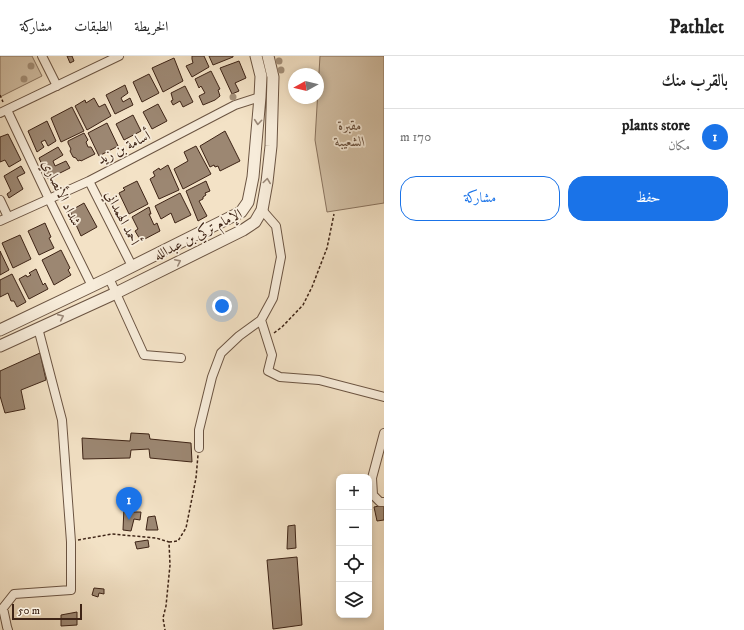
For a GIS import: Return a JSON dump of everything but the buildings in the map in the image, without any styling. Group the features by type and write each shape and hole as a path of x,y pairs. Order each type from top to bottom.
{"street":[{"path":"42,56 57,86"},
{"path":"3,112 119,56"},
{"name":"الإمام تركي بن عبدالله","path":"0,330 109,278 240,212 248,202 253,177 261,76 256,56"},
{"name":"الإمام تركي بن عبدالله","path":"0,346 116,293 243,230 255,222 262,210 267,182 270,146 273,78 268,56"},
{"name":"أسامة بن زيد","path":"0,221 89,181 235,105 260,97"},
{"name":"شداد الأنصاري","path":"3,112 49,199 92,286"},
{"name":"أحمد الهمداني","path":"89,181 132,266"},
{"path":"0,200 8,217"},
{"path":"199,448 199,430 212,377 221,353 239,336 261,320 273,298 281,257 276,226 262,210"},
{"path":"109,278 144,355 181,358"},
{"path":"261,320 272,355 268,371 280,377 319,380 384,397"},
{"path":"8,630 3,608 14,594 71,590 71,542 62,420 38,328"},
{"path":"384,433 372,478 373,495 380,502 384,502"}],"path":[{"path":"267,337 282,327 303,305 312,287 327,248 334,214"},
{"path":"71,542 112,534 156,538 169,542 178,541 186,528 196,478 199,448"},
{"path":"164,630 163,618 166,606 170,565 169,542"}],"green space":[{"path":"0,56 32,56 42,76 0,97"},
{"name":"مقبرة الشعيبة","path":"320,56 384,56 384,203 327,212 315,140 317,104 324,104 324,68 319,68"}],"place":[{"name":"plants store","path":"129,520"}]}
